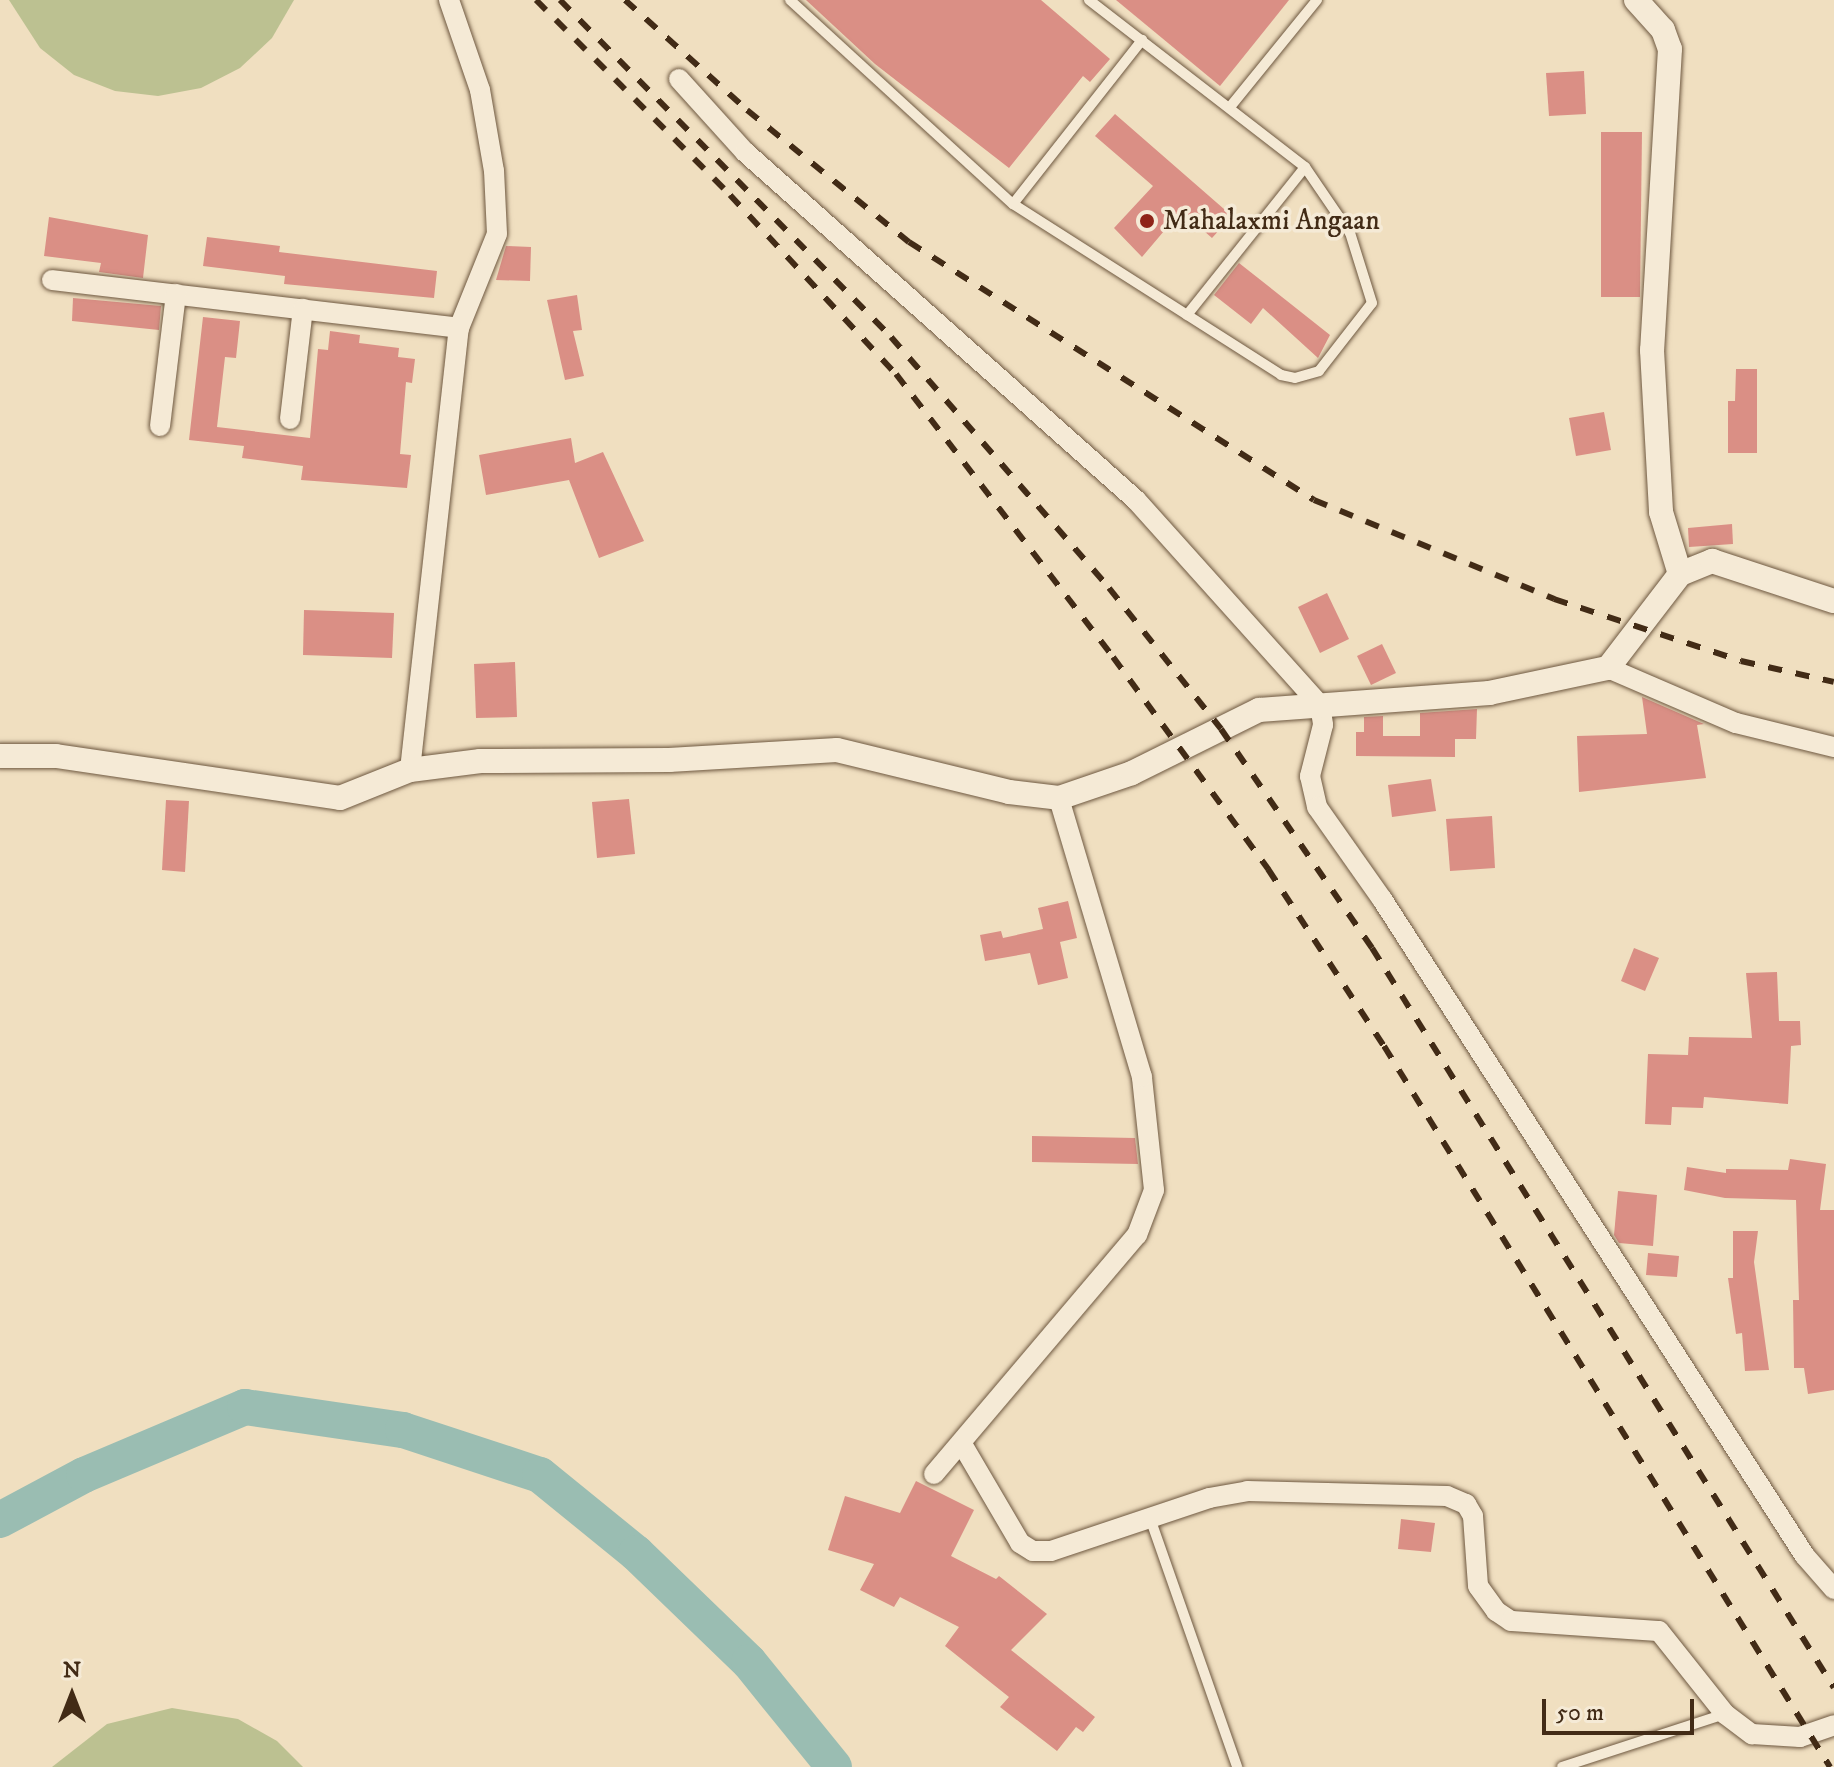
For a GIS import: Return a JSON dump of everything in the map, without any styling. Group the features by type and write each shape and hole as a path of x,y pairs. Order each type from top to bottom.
{"street":[{"path":"410,770 459,328 497,234 497,211 480,90 449,0"},
{"path":"1636,0 1663,30 1670,49 1652,350 1661,512 1680,574"},
{"path":"679,79 745,152 1136,500 1320,705 1323,725 1310,776 1317,807 1391,911 1805,1556 1834,1589"},
{"path":"52,280 459,328"},
{"path":"160,426 176,294"},
{"path":"290,419 303,309"},
{"path":"1608,668 1680,574 1712,561 1834,601"},
{"path":"0,756 56,756 340,798 410,770 480,761 669,760 837,750 1009,792 1059,798 1132,773 1259,710 1489,693 1608,668 1736,723 1834,747"},
{"path":"934,1474 1137,1235 1154,1190 1142,1077 1059,798"},
{"path":"962,1444 1020,1543 1033,1551 1051,1551 1209,1498 1258,1490 1447,1496 1466,1504 1473,1516 1478,1586 1496,1611 1511,1621 1659,1631 1725,1714 1752,1734 1776,1739 1834,1725"}],"lane":[{"path":"790,0 1013,204 1281,375 1295,378 1319,371 1372,303 1372,294 1350,233 1305,167 1089,0"},
{"path":"1230,107 1317,0"},
{"path":"1013,204 1142,40"},
{"path":"1187,315 1305,167"},
{"path":"1150,1518 1237,1767"},
{"path":"1562,1767 1725,1714"}],"green space":[{"path":"9,0 294,0 272,38 240,68 201,88 158,96 115,91 74,75 40,48"},
{"path":"172,1708 238,1719 277,1741 303,1767 52,1767 107,1724"}],"building":[{"path":"806,0 1041,0 1110,59 1090,82 1083,76 1009,168 875,64"},
{"path":"1116,0 1289,0 1220,86"},
{"path":"1584,71 1586,114 1549,116 1546,73"},
{"path":"1115,114 1232,216 1212,238 1181,211 1142,257 1114,228 1153,186 1095,136"},
{"path":"1601,132 1642,132 1640,297 1601,297"},
{"path":"49,217 148,235 143,278 99,272 101,263 44,256"},
{"path":"207,237 280,246 279,252 437,271 434,298 284,284 285,276 203,266"},
{"path":"506,246 531,247 530,281 496,280"},
{"path":"1239,263 1330,335 1318,358 1263,308 1251,324 1214,295"},
{"path":"577,295 582,330 573,331 584,376 565,380 547,300"},
{"path":"73,298 161,306 159,330 72,321"},
{"path":"203,317 240,321 236,358 225,357 217,427 310,438 318,349 328,350 330,331 360,335 359,343 399,348 398,357 415,359 412,383 406,382 400,454 411,455 407,488 301,480 303,466 242,458 244,446 189,440"},
{"path":"1736,369 1757,369 1757,453 1728,453 1728,401 1735,401"},
{"path":"1604,412 1611,450 1576,456 1569,418"},
{"path":"571,438 575,463 603,452 644,541 599,558 569,480 486,495 479,455"},
{"path":"1732,524 1733,544 1689,547 1688,528"},
{"path":"1327,593 1349,639 1320,653 1298,607"},
{"path":"304,610 394,613 392,658 303,655"},
{"path":"1382,644 1396,673 1371,685 1357,656"},
{"path":"515,662 517,717 476,718 474,664"},
{"path":"1642,697 1704,724 1697,725 1706,778 1579,792 1577,736 1647,734"},
{"path":"1477,709 1476,739 1455,739 1455,757 1356,756 1356,732 1364,732 1364,717 1383,716 1383,736 1420,736 1420,713"},
{"path":"1431,779 1436,811 1392,817 1388,785"},
{"path":"629,799 635,854 597,858 592,802"},
{"path":"166,800 189,801 185,872 162,870"},
{"path":"1492,816 1495,868 1450,871 1446,819"},
{"path":"1068,901 1077,938 1060,942 1068,978 1038,985 1030,953 985,961 980,935 1001,931 1003,938 1043,929 1038,908"},
{"path":"1634,948 1659,958 1645,991 1621,981"},
{"path":"1777,972 1779,1021 1800,1021 1801,1045 1791,1046 1788,1104 1704,1097 1703,1108 1672,1107 1671,1125 1645,1124 1648,1054 1688,1055 1689,1037 1752,1038 1746,973"},
{"path":"1032,1136 1135,1138 1138,1164 1032,1162"},
{"path":"1790,1159 1826,1164 1820,1210 1834,1210 1834,1390 1808,1394 1804,1368 1794,1368 1793,1300 1799,1300 1796,1200 1725,1198 1684,1190 1687,1167 1726,1173 1726,1169 1788,1170"},
{"path":"1618,1191 1657,1195 1653,1246 1619,1243 1614,1235"},
{"path":"1733,1231 1758,1231 1754,1262 1769,1370 1745,1371 1742,1333 1736,1334 1728,1278 1733,1278"},
{"path":"1648,1253 1679,1256 1677,1277 1646,1275"},
{"path":"916,1481 974,1510 951,1556 996,1579 999,1576 1047,1614 1011,1650 1095,1717 1083,1732 1076,1727 1057,1751 1000,1707 1009,1697 945,1646 959,1627 900,1597 894,1607 860,1590 874,1564 828,1550 845,1496 900,1513"},
{"path":"1401,1519 1435,1523 1431,1552 1398,1549"}],"waterway":[{"path":"0,1520 84,1475 245,1407 403,1430 540,1475 636,1553 749,1662 834,1767"}],"railway":[{"path":"536,0 730,195 896,374 1113,657 1268,869 1384,1046 1830,1767"},
{"path":"560,0 891,337 1109,588 1221,729 1372,948 1834,1688"},
{"path":"625,0 747,110 909,242 1314,500 1554,599 1741,661 1834,682"}],"place":[{"name":"Mahalaxmi Angaan","path":"1147,221"}]}
